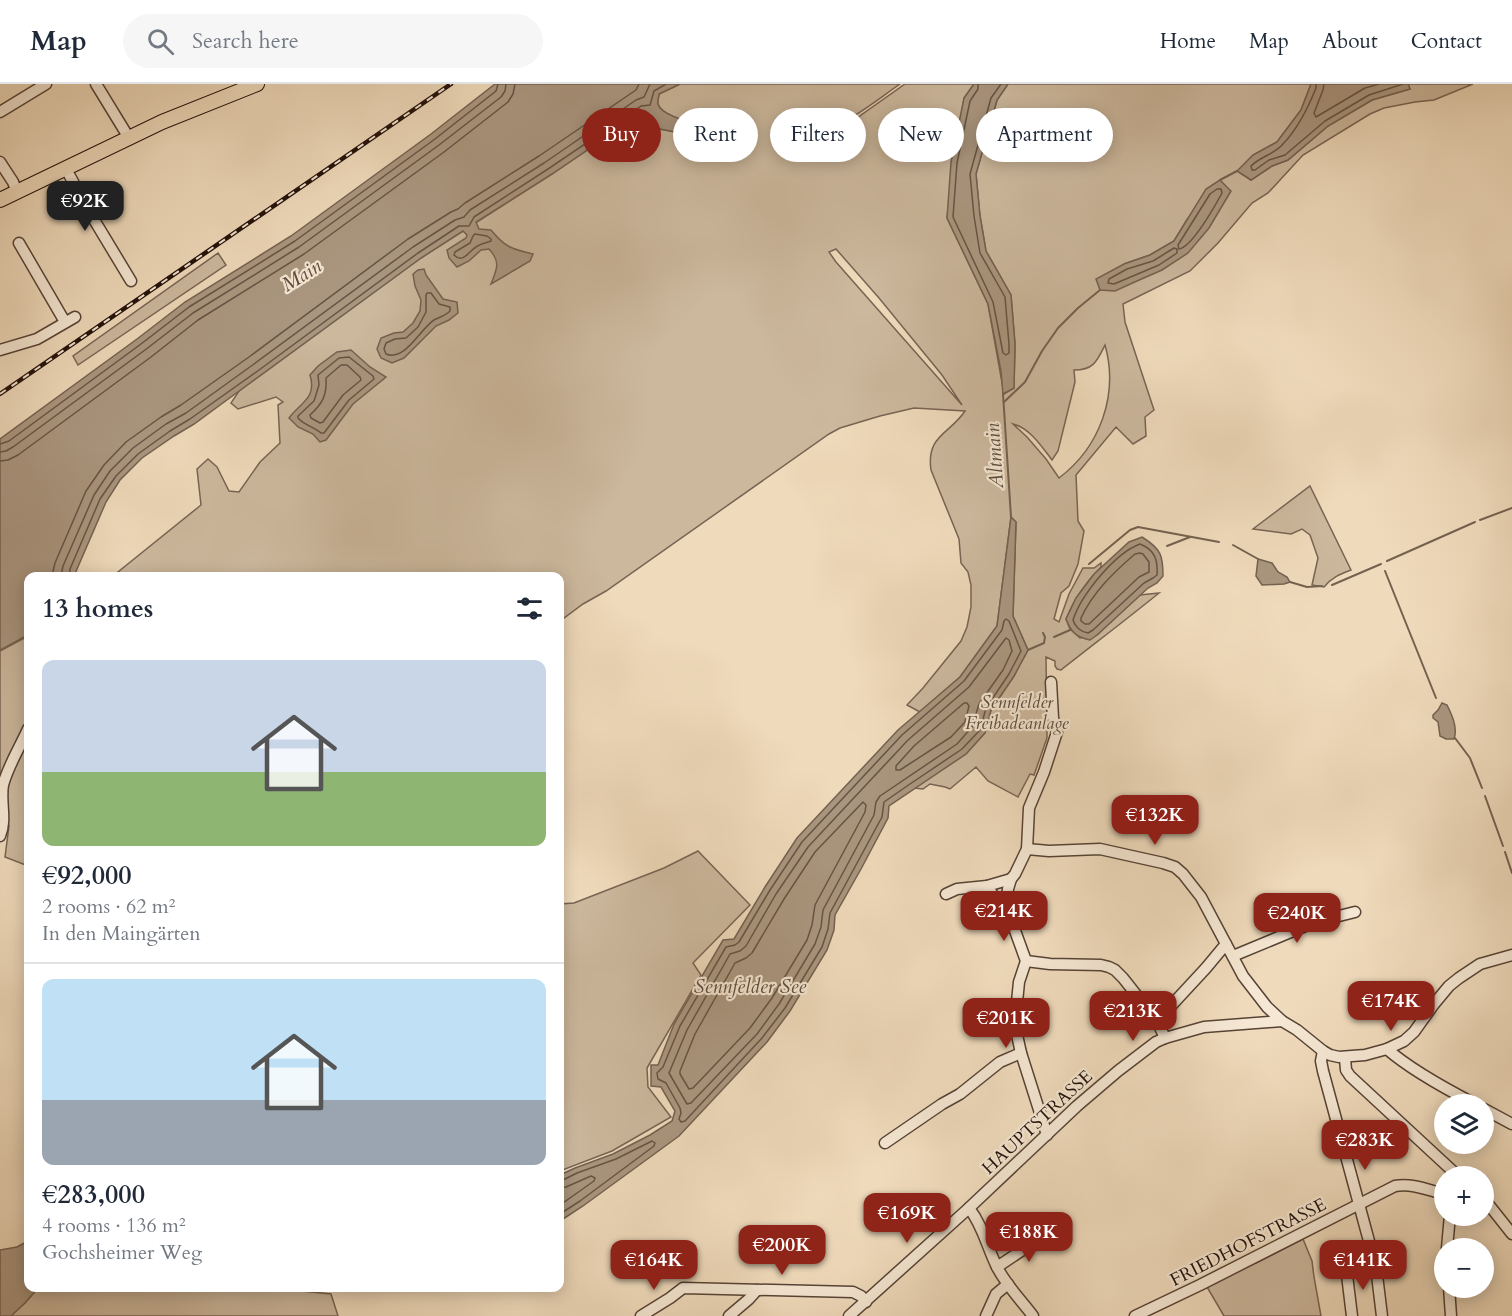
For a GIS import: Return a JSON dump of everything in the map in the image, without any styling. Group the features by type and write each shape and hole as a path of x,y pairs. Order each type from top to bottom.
{"main road":[{"path":"0,200 129,138 257,84"}],"street":[{"path":"0,112 46,84"},
{"path":"96,84 129,138"},
{"path":"0,162 18,192"},
{"path":"66,169 131,281"},
{"path":"19,243 64,322"},
{"path":"0,350 37,339 75,317"},
{"path":"1047,1135 1017,1035 1016,1012 1019,982 1026,961 1009,915 1007,896 1011,879 1027,849 1029,808 1057,732 1053,718 1051,682"},
{"path":"0,836 3,828 1,798 3,784 24,738"},
{"path":"1027,849 1100,849 1175,867 1201,897 1243,976 1267,1007 1282,1021 1330,1055 1345,1058 1365,1055 1404,1041 1414,1032 1449,986 1459,978 1480,964 1512,955"},
{"path":"946,894 965,887 987,886 1011,879"},
{"path":"987,886 1009,915"},
{"path":"1233,956 1315,922 1355,912"},
{"path":"1157,1021 1226,944"},
{"path":"1026,961 1108,967 1115,970 1124,978 1157,1021 1165,1038"},
{"name":"HAUPTSTRASSE","path":"849,1316 969,1208 1077,1106 1156,1042 1204,1028 1282,1021"},
{"path":"1387,1049 1456,1094"},
{"path":"1323,1051 1321,1061 1323,1071 1376,1268 1382,1316"},
{"path":"885,1143 960,1094 1000,1062 1021,1053"},
{"path":"1345,1058 1346,1070 1350,1076 1447,1166"},
{"path":"1494,1114 1512,1124"},
{"name":"FRIEDHOFSTRASSE","path":"1135,1316 1395,1186 1413,1185 1434,1191"},
{"path":"969,1208 981,1226 997,1267 1033,1316"},
{"path":"1494,1211 1512,1234"},
{"path":"997,1267 1045,1235"},
{"path":"1352,1316 1347,1275 1349,1272 1376,1268"},
{"path":"986,1316 996,1294 1008,1284"},
{"path":"641,1316 656,1312 683,1288 853,1292 866,1302"},
{"path":"729,1316 757,1290"},
{"path":"1450,1298 1451,1316"}],"green space":[{"name":"Sennfelder Freibadeanlage","path":"680,84 900,84 865,108 770,108 770,162 866,162 866,111 905,84 974,84 964,98 963,108 878,108 878,162 955,162 947,218 988,304 1004,394 1014,388 1015,344 1011,295 986,251 976,174 979,162 1113,162 1113,108 995,108 997,100 1008,84 1311,84 1301,110 1277,142 1253,155 1238,171 1251,180 1272,166 1288,160 1328,126 1372,100 1410,89 1408,84 1473,84 1434,100 1384,108 1370,114 1303,155 1268,193 1252,203 1218,243 1190,271 1123,304 1125,322 1154,410 1145,417 1146,436 1133,444 1116,427 1076,475 1078,521 1084,531 1078,564 1069,586 1061,593 1054,619 1059,622 1069,594 1083,568 1094,568 1101,563 1101,567 1085,585 1066,619 1070,629 1080,638 1097,635 1140,595 1159,593 1061,670 1055,666 1055,661 1046,657 1047,738 1034,775 1030,774 1018,797 988,781 976,767 950,789 930,784 923,789 913,788 966,754 985,733 991,710 1028,650 1013,616 1016,522 1011,517 997,626 960,677 920,712 907,705 961,641 967,627 971,607 971,585 968,572 961,563 959,539 931,470 930,458 932,449 940,436 965,411 914,408 840,428 564,618 564,572 118,572 201,505 197,469 208,459 217,467 229,491 239,492 260,462 280,443 278,405 283,402 276,397 238,409 231,403 239,391 421,258 582,153 582,162 661,162 661,129 673,132 673,162 758,162 758,108 673,108 673,116 660,108 659,94","holes":["1188,218 1162,270 1124,264 1150,255 1174,241","836,249 942,375 962,405 829,252","1105,345 1109,364 1109,383 1103,419 1085,451 1059,478 1046,459 1013,424 1025,429 1052,460 1058,451 1075,382 1074,370 1081,370 1094,364"]},
{"path":"218,253 226,265 78,365 73,356"},
{"path":"1310,486 1351,570 1336,577 1324,587 1312,585 1318,558 1310,535 1302,529 1291,534 1253,529"},
{"path":"24,638 24,726 0,778 0,651"},
{"path":"24,738 24,864 5,857 9,826 2,814 1,798"},
{"path":"698,851 750,905 693,963 701,975 647,1068 648,1087 671,1117 612,1151 564,1169 564,904 574,903 664,868"},
{"path":"1303,1239 1312,1261 1321,1316 1224,1316 1207,1287"},
{"path":"34,1292 312,1292 331,1294 338,1316 10,1316"}],"water":[{"name":"Main","path":"495,84 680,84 659,94 660,108 582,108 582,154 476,222 479,229 491,230 509,246 533,254 530,261 491,284 497,266 489,249 481,250 469,261 457,267 449,258 447,250 466,238 467,235 463,231 421,258 194,424 142,458 120,480 106,502 76,572 24,572 24,637 0,650 0,439 185,302 291,236 431,134"},
{"name":"Altmain","path":"974,84 1008,84 997,100 995,108 976,108 976,162 979,162 976,174 986,251 1011,295 1015,344 1014,388 1003,394 1001,371 988,304 947,218 951,162 964,162 964,108 962,108 964,98"},
{"path":"1311,84 1408,84 1410,89 1372,100 1328,126 1288,160 1272,166 1251,180 1237,171 1253,155 1277,142 1301,110"},
{"path":"661,109 673,115 673,132 661,129"},
{"path":"1220,180 1231,191 1209,228 1188,253 1162,270 1115,291 1100,290 1096,279 1124,264 1150,255 1174,241 1206,189"},
{"path":"424,269 443,299 457,302 458,313 436,326 404,358 392,363 381,358 377,349 381,338 403,332 413,323 420,311 421,300 413,274"},
{"path":"351,350 370,367 386,377 353,404 326,440 320,442 313,434 298,427 289,418 310,394 312,383 310,375 318,366 337,352"},
{"name":"Sennfelder See","path":"1011,517 1016,522 1013,616 1028,650 991,710 985,733 966,754 889,806 888,818 835,915 834,930 827,950 790,1011 767,1042 679,1136 564,1218 564,1173 613,1154 672,1121 675,1111 661,1087 651,1086 651,1065 658,1065 674,1024 723,940 734,939 797,838 898,730 960,677 997,626"},
{"path":"1142,537 1160,553 1163,576 1090,640 1072,631 1066,619 1076,598 1094,574 1129,542"},
{"path":"1258,559 1272,563 1278,572 1287,577 1290,582 1262,585 1256,576"},
{"path":"1442,703 1447,705 1455,726 1454,739 1440,736 1438,722 1433,718"},
{"path":"24,1243 24,1292 35,1292 11,1316 0,1316 0,1250"}],"waterway":[{"name":"Altmain","path":"1220,180 1237,171"},
{"path":"1004,402 1025,382 1058,328 1100,290"},
{"name":"Altmain","path":"1003,394 1011,517"},
{"path":"1480,520 1512,508"},
{"path":"1387,561 1475,522"},
{"path":"1089,564 1130,530 1138,527 1219,542"},
{"path":"1167,546 1190,537"},
{"path":"1233,545 1258,559"},
{"path":"1332,585 1381,564"},
{"path":"1385,571 1436,698"},
{"path":"1290,582 1307,587 1322,586"},
{"path":"1054,637 1070,630"},
{"path":"1028,650 1044,643 1043,633"},
{"path":"1455,738 1470,758 1482,788"},
{"path":"1485,796 1503,846"},
{"path":"1505,852 1512,873"}],"railway":[{"path":"0,394 451,84"}]}
